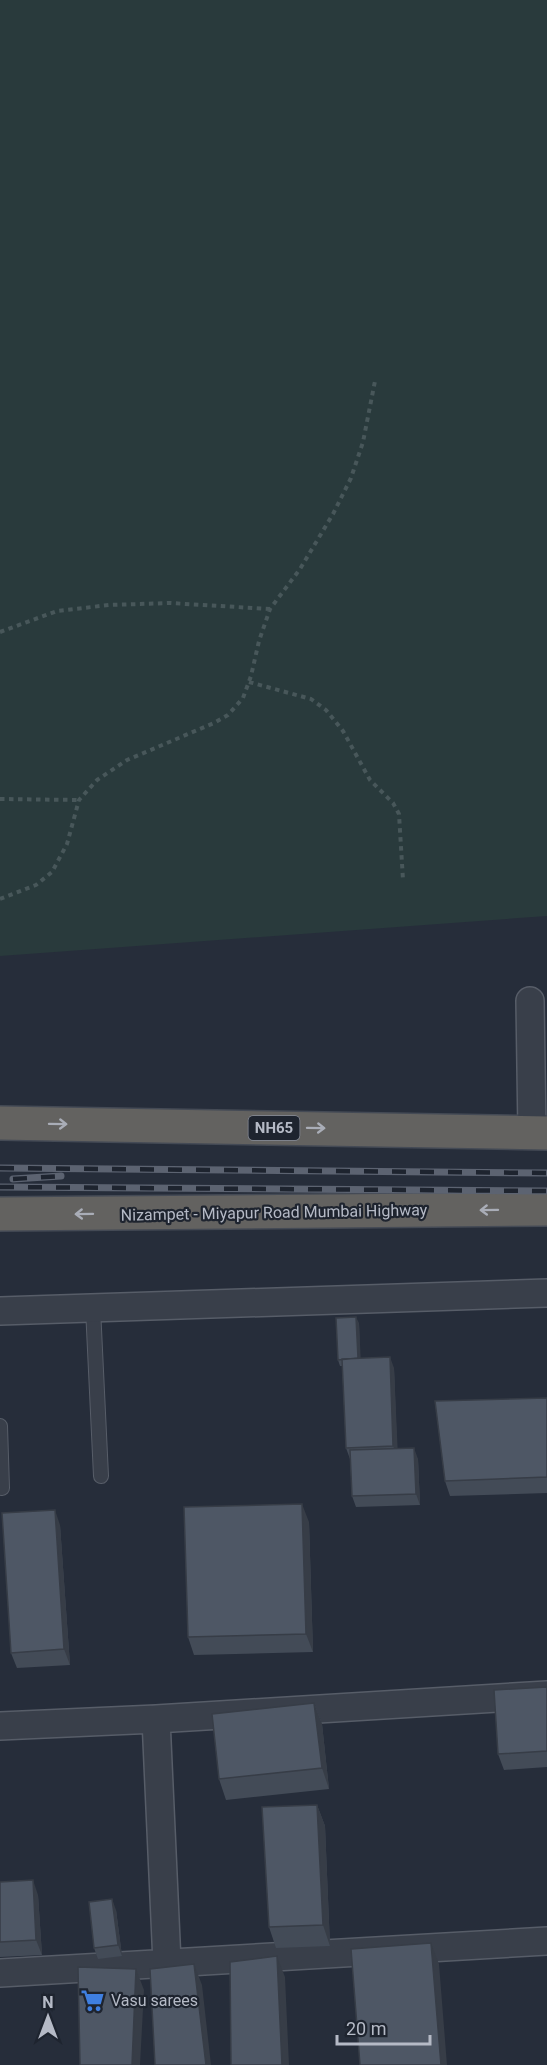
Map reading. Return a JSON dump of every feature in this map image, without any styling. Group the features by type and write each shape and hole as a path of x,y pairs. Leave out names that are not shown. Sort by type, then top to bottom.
{"highway":[{"name":"NH65","path":"0,1123 540,1133"},
{"name":"Nizampet - Miyapur Road Mumbai Highway","path":"0,1215 547,1209"}],"street":[{"path":"530,1001 540,1133"},
{"path":"0,1311 547,1293"},
{"path":"0,1726 156,1719 547,1695"},
{"path":"156,1719 167,1963"},
{"path":"0,1973 547,1941"}],"lane":[{"path":"93,1308 101,1476"},
{"path":"0,1426 2,1488"}],"path":[{"path":"0,899 36,885 52,872 67,844 79,800 96,780 127,760 214,723 228,715 243,698 270,609 300,569 333,514 351,478 363,442 375,381"},
{"path":"0,632 57,611 109,605 170,603 270,609"},
{"path":"249,682 311,699 326,710 343,731 370,780 393,803 399,814 403,880"},
{"path":"0,799 79,800"}],"shaded area":[{"path":"0,0 547,0 547,916 0,956"}],"building":[{"path":"356,1317 358,1358 338,1360 336,1318"},
{"path":"390,1357 393,1446 346,1448 342,1359"},
{"path":"547,1398 547,1477 445,1481 435,1401"},
{"path":"414,1448 416,1494 352,1496 350,1450"},
{"path":"302,1504 306,1634 188,1637 184,1507"},
{"path":"55,1510 64,1649 11,1653 2,1513"},
{"path":"547,1687 547,1751 498,1754 494,1690"},
{"path":"314,1703 322,1768 219,1779 212,1714"},
{"path":"317,1805 323,1925 269,1927 262,1807"},
{"path":"33,1880 36,1940 0,1942 0,1882"},
{"path":"112,1899 118,1945 94,1948 89,1902"},
{"path":"431,1943 441,2065 360,2065 351,1949"},
{"path":"277,1956 282,2065 231,2065 230,1962"},
{"path":"194,1964 206,2065 155,2065 150,1969"},
{"path":"78,1967 136,1969 132,2065 80,2065"}],"railway":[{"path":"0,1168 547,1173"},
{"path":"13,1179 61,1176"},
{"path":"0,1187 547,1191"}],"place":[{"name":"Vasu sarees","path":"93,2000"}]}
